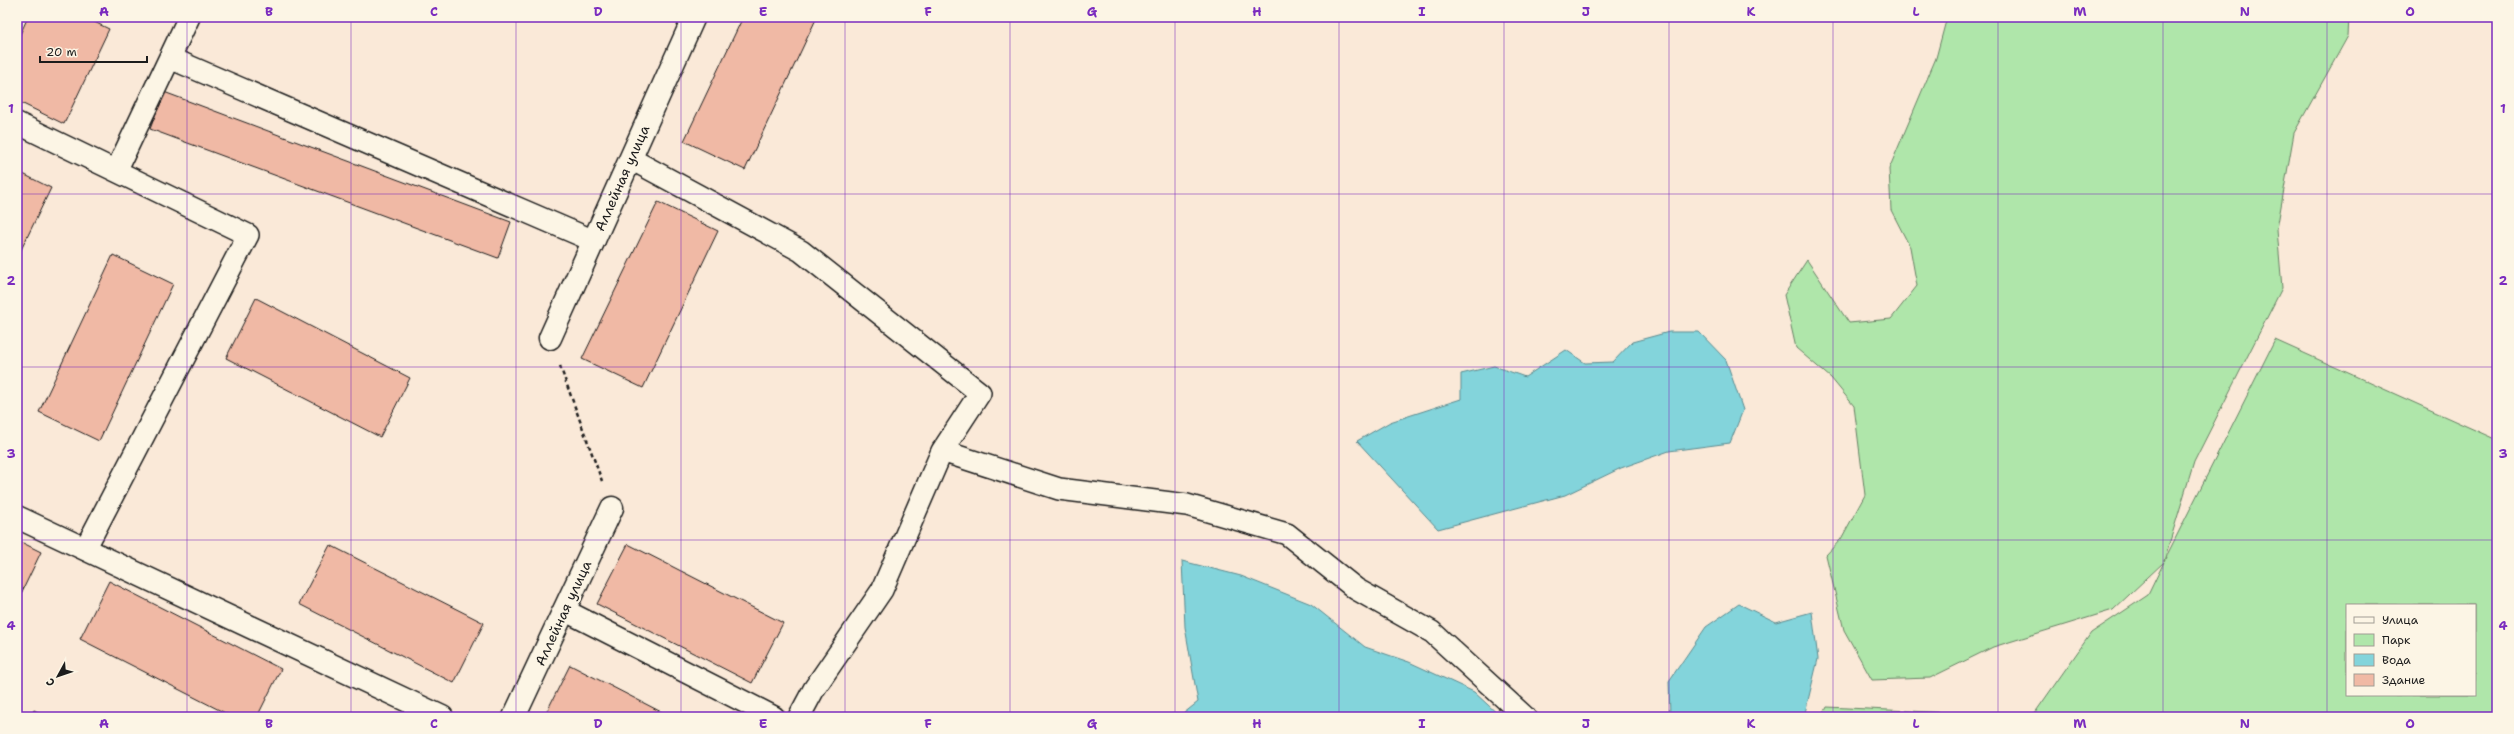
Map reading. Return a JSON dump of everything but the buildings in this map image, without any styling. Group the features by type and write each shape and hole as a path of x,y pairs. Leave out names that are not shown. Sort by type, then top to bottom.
{"street":[{"name":"Аллейная улица","path":"550,338 694,17"},
{"name":"Аллейная улица","path":"514,717 612,508"},
{"path":"17,517 442,717"}],"lane":[{"path":"116,171 189,17"},
{"path":"170,58 594,241"},
{"path":"17,123 248,235 85,549"},
{"path":"631,159 801,251 980,393 942,451 882,590 814,689 800,717"},
{"path":"942,451 1059,489 1187,504 1287,534 1356,589 1432,632 1525,717"},
{"path":"564,610 774,717"}],"path":[{"path":"550,338 612,508"}],"green space":[{"path":"1947,17 2349,17 2348,36 2294,133 2277,229 2282,288 2194,462 2164,561 2275,340 2497,440 2497,717 2032,717 2091,633 2148,595 2164,562 2113,610 1993,647 1930,678 1872,680 1844,630 1826,555 1841,539 1865,495 1854,406 1831,378 1796,348 1784,295 1807,260 1849,323 1891,319 1917,286 1910,247 1891,210 1889,169 1936,58"},
{"path":"1827,707 2032,717 1822,717"}],"water":[{"path":"1669,332 1699,332 1726,360 1743,410 1730,443 1669,451 1621,468 1565,495 1438,529 1357,441 1390,422 1461,399 1461,374 1494,366 1525,377 1566,350 1585,363 1613,362 1632,342"},
{"path":"1182,561 1241,576 1311,604 1365,647 1409,662 1474,692 1501,717 1179,717 1198,702 1185,627"},
{"path":"1739,604 1776,622 1812,612 1818,659 1804,717 1670,717 1669,681 1706,627"}]}
